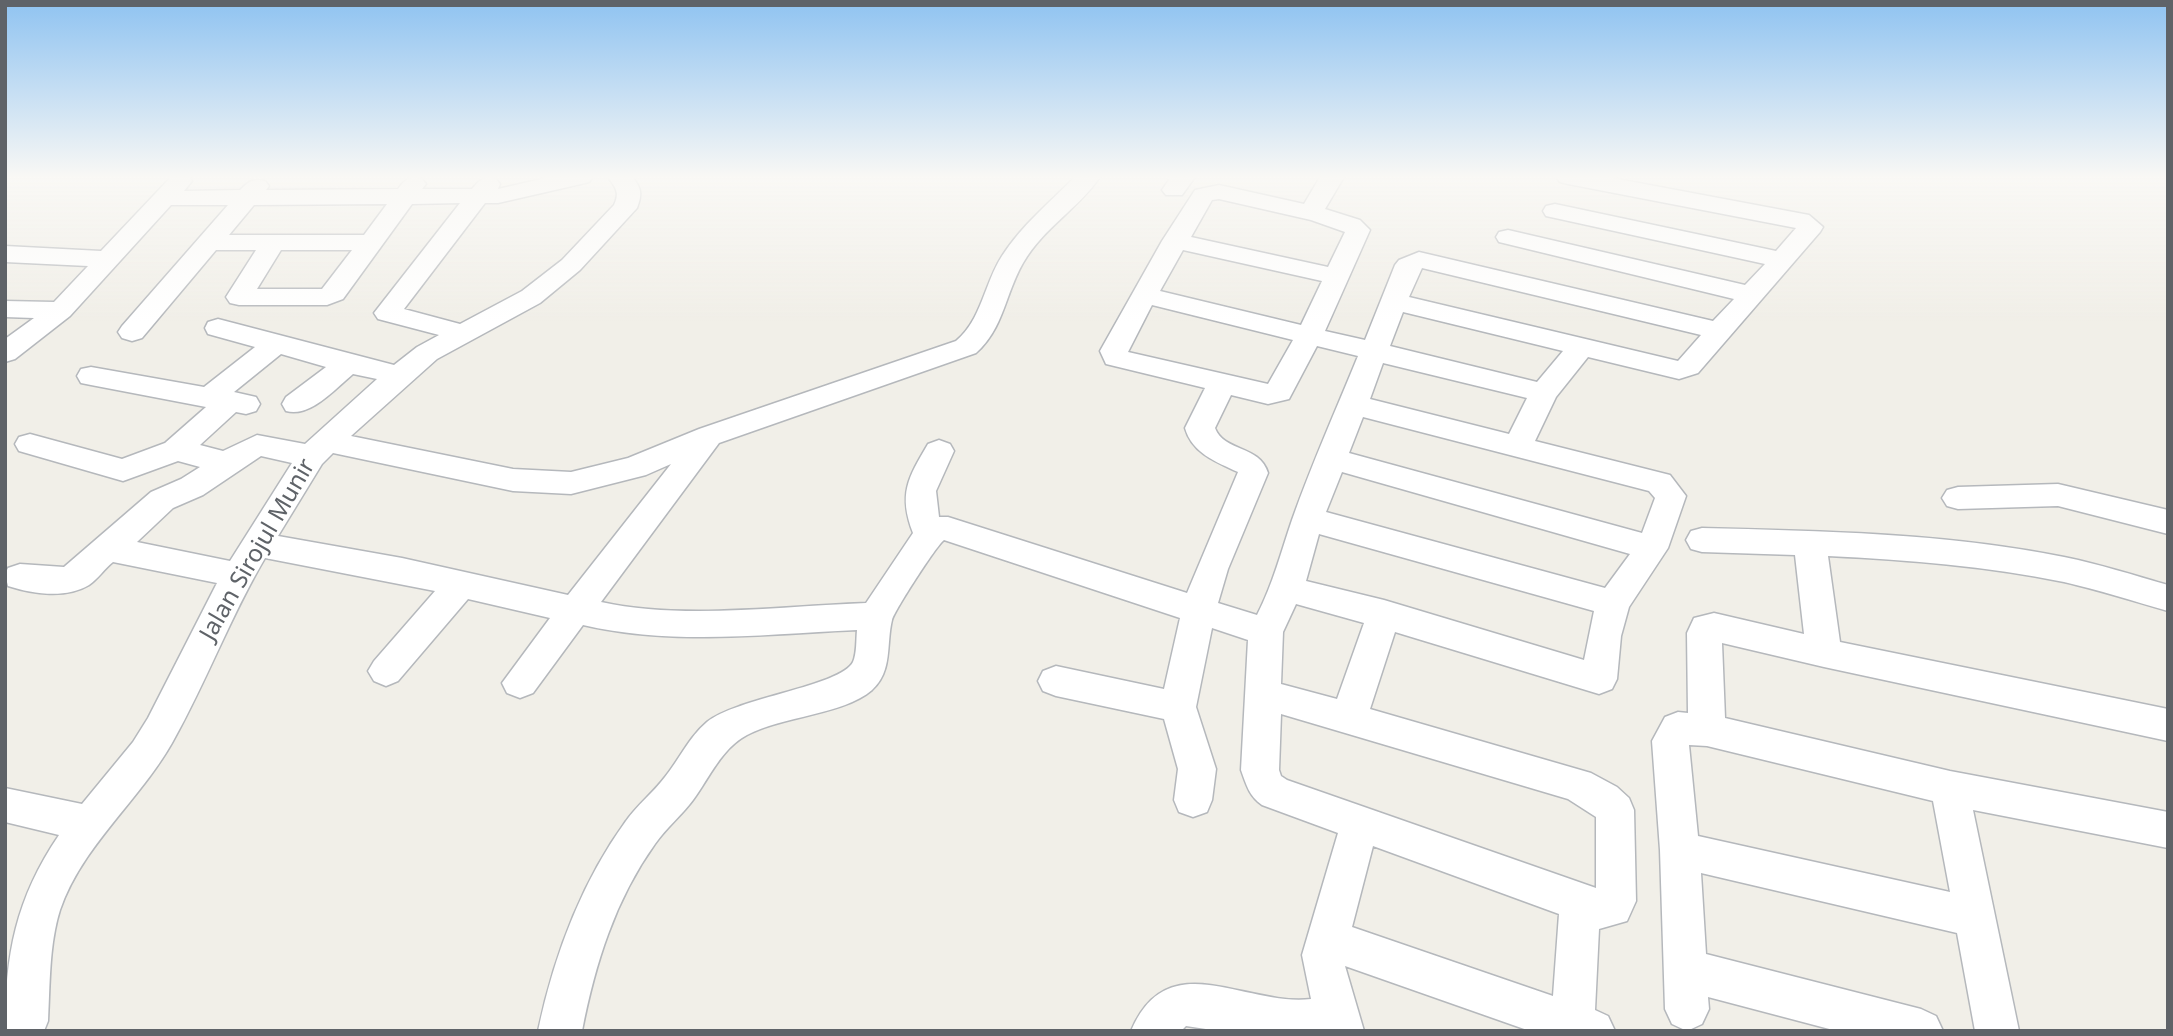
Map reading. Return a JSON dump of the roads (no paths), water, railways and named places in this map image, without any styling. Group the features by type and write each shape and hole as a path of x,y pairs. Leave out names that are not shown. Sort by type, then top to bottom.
{"street":[{"path":"5,353 61,310 141,225"},
{"path":"132,332 222,225"},
{"path":"273,243 238,294 241,298 327,297 334,293 385,225"},
{"path":"456,225 387,313 462,333"},
{"name":"Jalan Sirojul Munir","path":"21,1031 26,1021 33,935 41,907 59,869 90,823 146,754 238,575 318,449 399,374 427,353 531,297 571,265 609,225"},
{"path":"20,577 62,580 75,578 162,500 192,487 257,445 318,449 551,484 571,483 635,467 709,436 965,347 980,336 989,323 992,305 1004,274 1027,237 1039,225"},
{"path":"1184,225 1114,351 1116,358 1268,394 1279,392 1393,302 1408,265 1413,261 1488,274 1717,331"},
{"path":"1287,589 1308,519 1333,459 1351,404 1336,276 1357,227 1355,225"},
{"path":"1488,274 1497,251 1508,237 1529,225"},
{"path":"1621,225 1782,260"},
{"path":"1393,302 1679,370 1688,367 1810,225"},
{"path":"1508,237 1752,295"},
{"path":"1174,241 1336,276"},
{"path":"208,242 372,243"},
{"path":"5,254 109,259"},
{"path":"1144,295 1544,393"},
{"path":"5,309 61,310"},
{"path":"218,328 348,364 399,374"},
{"path":"30,444 123,470 176,450 227,401 278,343"},
{"path":"1518,445 1544,393 1580,348"},
{"path":"296,404 348,364"},
{"path":"91,376 227,401"},
{"path":"1222,383 1200,428 1200,434 1206,441 1251,466 1253,473 1212,569 1262,693 1260,770 1266,787 1275,793 1580,903 1602,910 1613,906 1616,901 1615,810 1603,799 1578,785 1262,693"},
{"path":"1194,800 1197,769 1178,707 1230,619 1287,589 1384,613 1477,644 1599,679 1604,636 1613,604 1652,548 1671,496 1664,486 1518,445 1351,404"},
{"path":"520,683 709,436"},
{"path":"176,450 227,463"},
{"path":"929,534 918,507 919,497 939,451"},
{"path":"1333,459 1652,548"},
{"path":"1958,498 2058,495 2168,522"},
{"path":"1308,519 1613,604"},
{"path":"561,1031 568,989 593,913 617,867 641,831 678,790 720,734 735,722 841,690 862,678 868,668 876,616 929,534 940,528 948,529 1230,619"},
{"path":"1702,540 1870,544 2050,567 2168,598"},
{"path":"256,544 402,571 574,611 656,624 876,616"},
{"path":"1810,544 1824,653"},
{"path":"109,549 238,575"},
{"path":"386,671 460,586"},
{"path":"1349,719 1384,613"},
{"path":"1707,730 1706,628 1726,629 1824,653 2168,725"},
{"path":"1056,681 1178,707"},
{"path":"1920,1031 1687,989 1680,850 1670,741 1678,728 1707,730 1950,788 2168,830"},
{"path":"1950,788 1978,918 1997,1031"},
{"path":"5,805 90,823"},
{"path":"1153,1031 1173,1007 1185,1004 1327,1023 1323,955 1360,823"},
{"path":"1680,850 1978,918"},
{"path":"1326,939 1583,1027 1580,903"}]}
